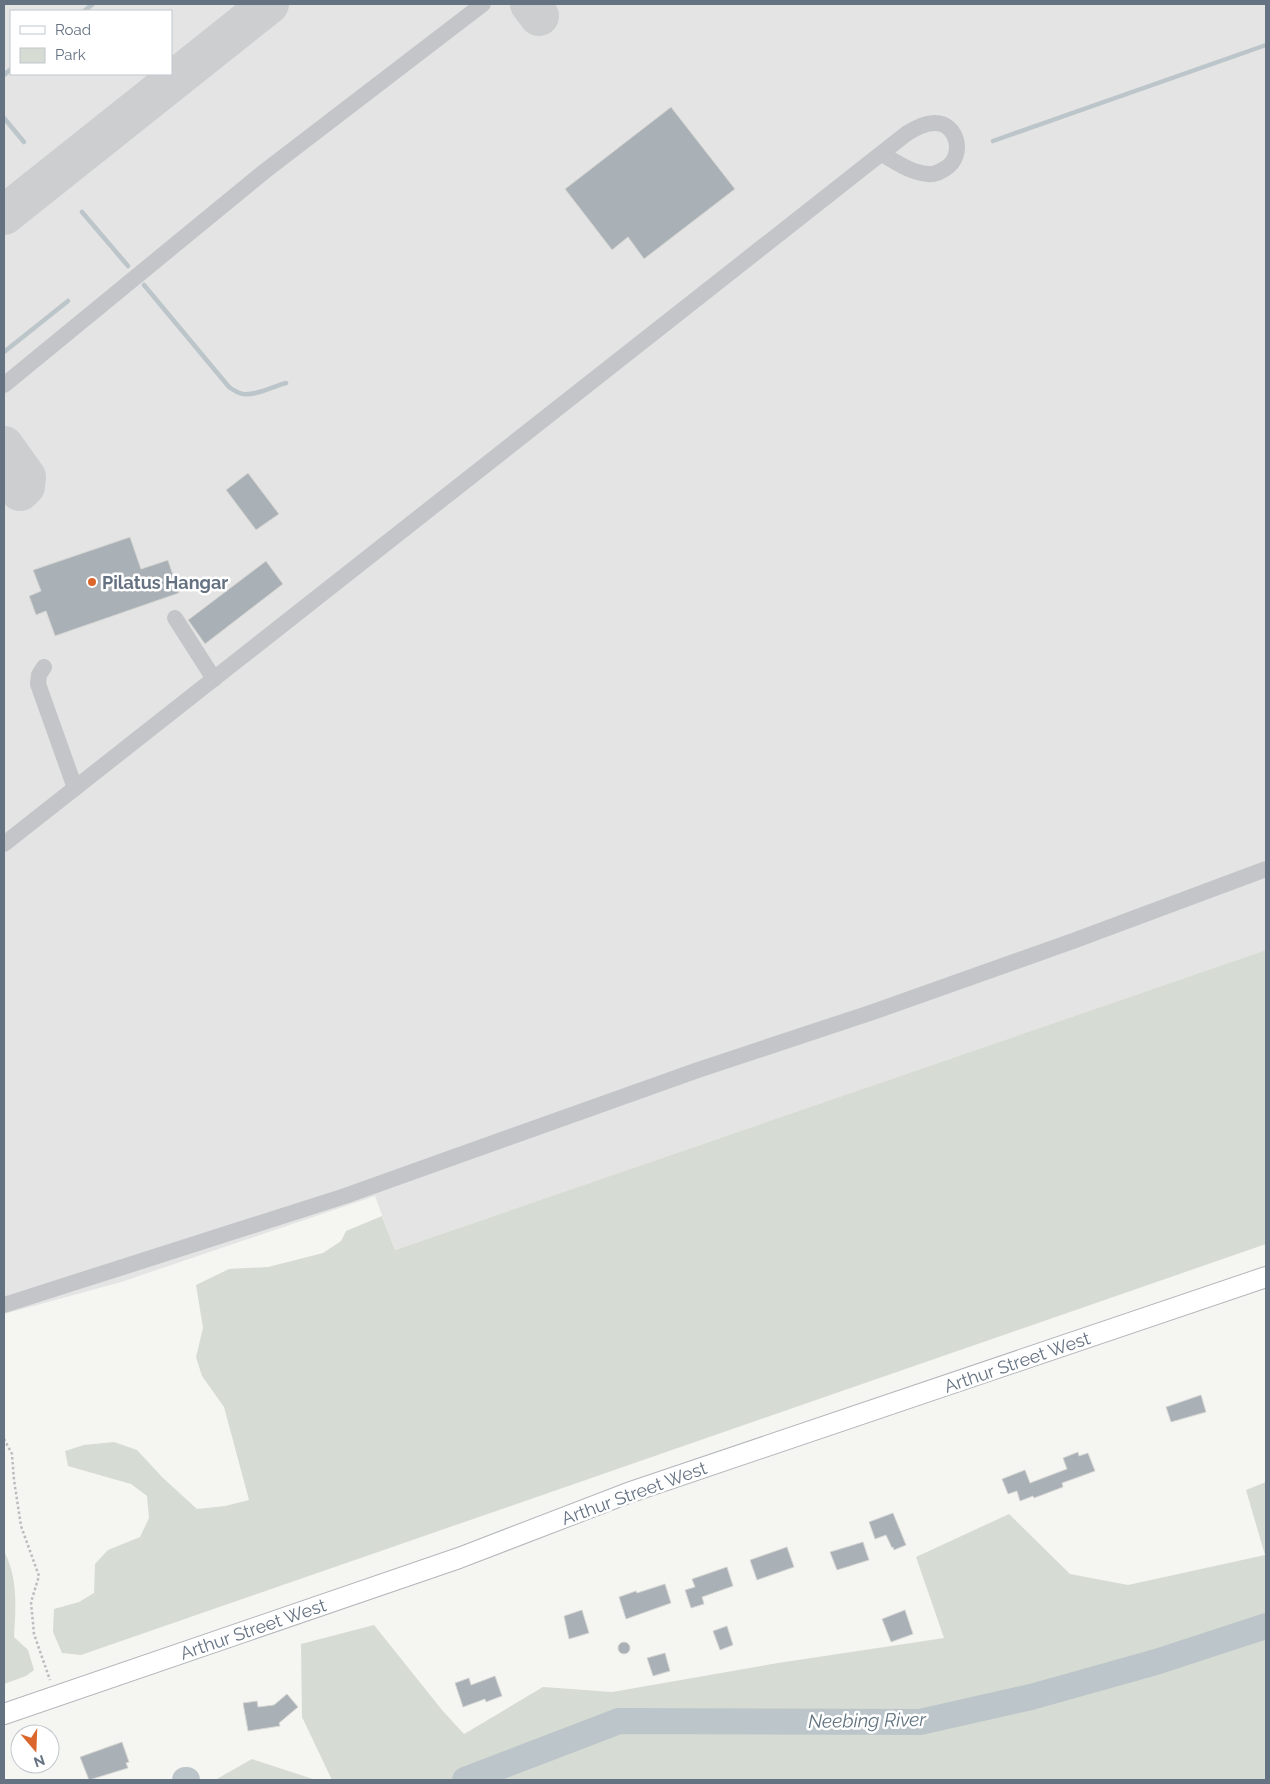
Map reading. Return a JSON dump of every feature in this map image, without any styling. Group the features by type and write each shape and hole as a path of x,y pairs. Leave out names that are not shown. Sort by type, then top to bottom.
{"main road":[{"name":"Arthur Street West","path":"4,1714 459,1558 628,1493 1266,1277"}],"lane":[{"path":"4,386 265,171 483,4"},
{"path":"4,844 882,154"},
{"path":"175,618 214,679"},
{"path":"44,667 39,675 38,684 75,788"},
{"path":"4,1305 345,1196 698,1070 870,1013 1073,941 1266,869"}],"path":[{"path":"4,1439 12,1454 21,1526 39,1576 31,1602 34,1634 56,1696"}],"shaded area":[{"path":"4,4 1266,4 1266,950 395,1250 375,1196 121,1282 4,1314"}],"green space":[{"path":"1266,950 1266,1244 81,1655 62,1653 53,1632 54,1609 79,1602 94,1593 95,1564 108,1550 140,1537 149,1518 147,1496 131,1484 68,1466 65,1451 84,1445 114,1442 137,1450 163,1478 197,1509 225,1506 249,1500 224,1407 202,1376 196,1357 203,1328 196,1285 229,1269 268,1267 323,1253 341,1241 346,1231 382,1216 395,1250"},
{"path":"1266,1482 1266,1780 332,1780 302,1717 301,1644 374,1625 442,1710 464,1734 543,1687 612,1692 778,1663 944,1638 916,1557 1009,1514 1070,1574 1128,1585 1265,1555 1246,1490"},
{"path":"4,1551 9,1561 14,1582 14,1637 28,1650 34,1670 26,1676 4,1684"},
{"path":"252,1759 316,1780 215,1780"}],"building":[{"path":"671,107 735,189 644,259 628,237 612,250 565,189"},
{"path":"248,473 279,514 256,530 226,490"},
{"name":"Pilatus Hangar","path":"130,537 141,569 168,560 179,593 55,636 46,611 36,615 29,596 41,591 33,570"},
{"path":"266,561 283,584 205,644 188,620"},
{"path":"1201,1395 1206,1412 1171,1422 1166,1407"},
{"path":"1078,1452 1079,1456 1088,1453 1095,1471 1062,1483 1063,1487 1034,1498 1033,1496 1020,1501 1017,1491 1008,1494 1002,1479 1025,1470 1030,1483 1067,1469 1063,1458"},
{"path":"893,1513 906,1545 894,1550 886,1535 875,1539 869,1522"},
{"path":"863,1542 869,1560 837,1570 830,1552"},
{"path":"787,1547 794,1567 757,1580 750,1560"},
{"path":"727,1567 733,1586 702,1597 704,1604 691,1608 685,1590 695,1587 692,1579"},
{"path":"665,1584 671,1603 626,1619 619,1597"},
{"path":"582,1610 589,1633 569,1639 564,1616"},
{"path":"905,1610 913,1634 891,1642 882,1619"},
{"path":"727,1626 733,1645 720,1650 713,1631"},
{"path":"626,1642 629,1643 629,1653 622,1654 619,1653 618,1646 619,1643"},
{"path":"665,1653 670,1671 653,1676 647,1658"},
{"path":"495,1676 502,1696 486,1702 485,1699 463,1707 455,1683 469,1678 471,1685"},
{"path":"287,1694 298,1707 279,1723 280,1726 248,1731 243,1703 257,1701 258,1707 274,1705"},
{"path":"122,1742 129,1762 126,1763 128,1768 89,1780 80,1757"}],"waterway":[{"path":"85,10 93,4"},
{"path":"993,141 1266,45"},
{"path":"4,75 10,70"},
{"path":"4,118 24,142"},
{"path":"82,212 128,266"},
{"path":"144,285 229,387 239,393 248,394 286,383"},
{"path":"4,352 68,301"},
{"name":"Neebing River","path":"465,1780 619,1721 920,1722 1031,1697 1156,1662 1266,1626"}],"taxiway":[{"path":"4,215 269,4"},
{"path":"530,4 539,16"},
{"path":"4,446 26,477 25,486 20,491"}],"place":[{"name":"Pilatus Hangar","path":"92,582"}]}
